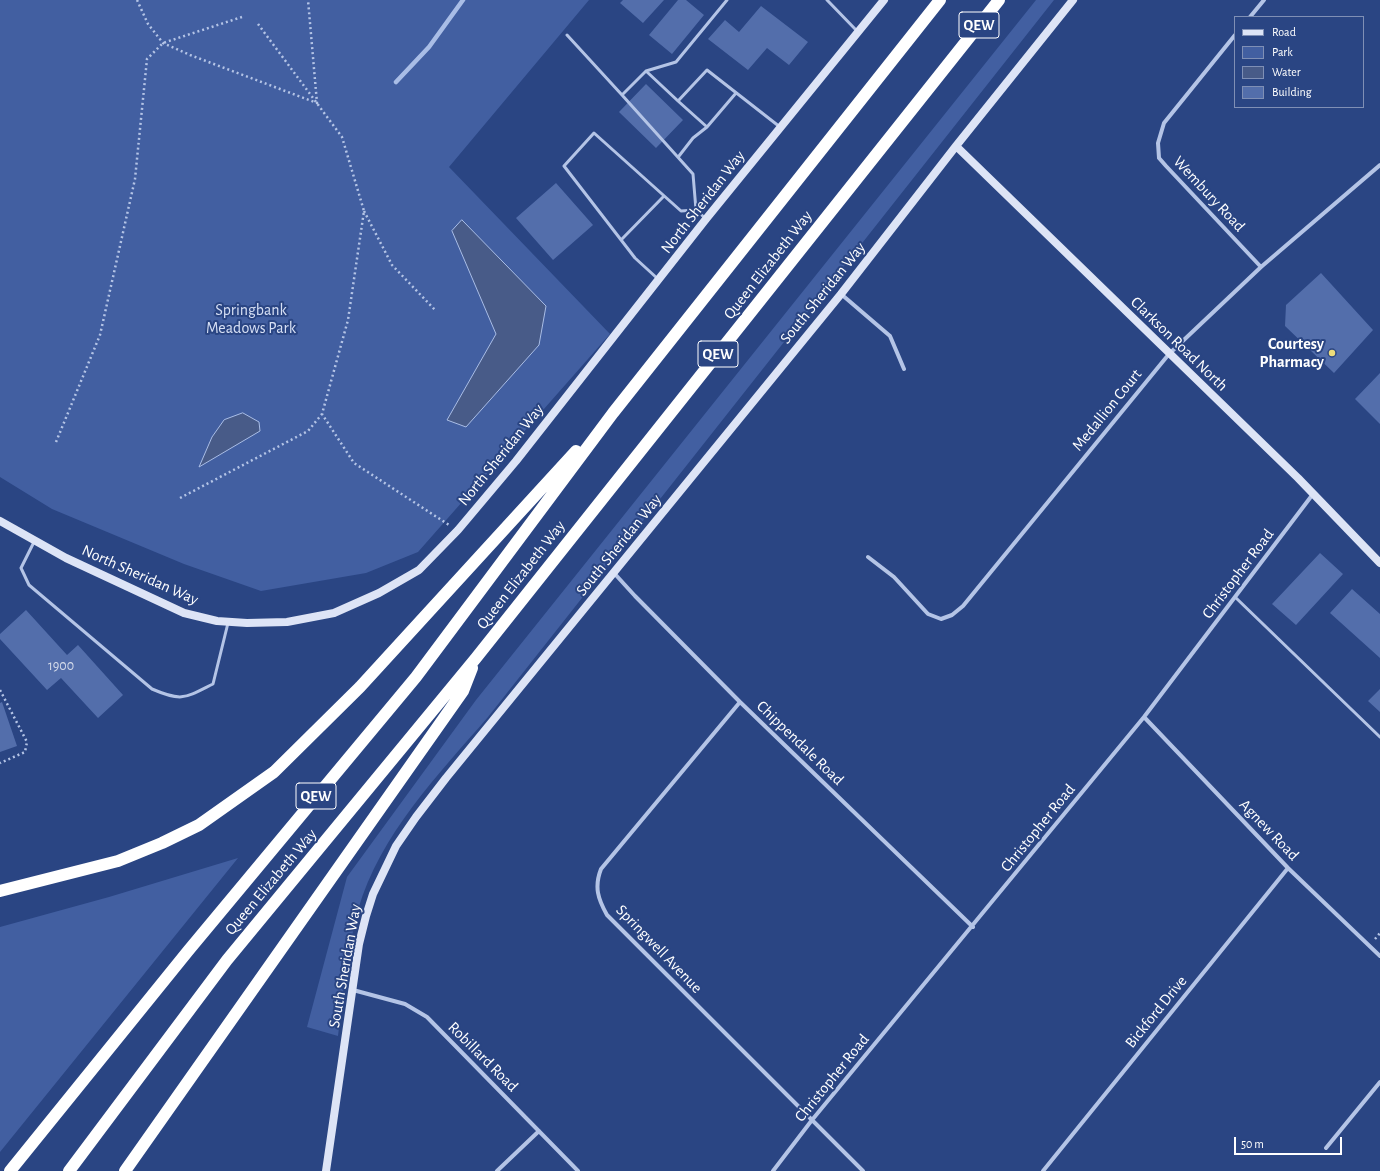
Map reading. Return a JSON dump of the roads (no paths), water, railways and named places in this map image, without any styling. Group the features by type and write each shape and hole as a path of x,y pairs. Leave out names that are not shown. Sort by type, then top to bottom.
{"highway":[{"name":"Queen Elizabeth Way","path":"10,1171 193,945 416,677 613,413 940,0"},
{"name":"Queen Elizabeth Way","path":"69,1171 227,960 476,658 999,0"},
{"path":"0,891 118,861 162,843 199,824 274,772 360,687 542,487 613,413"},
{"path":"125,1171 463,691 476,658"}],"street":[{"name":"North Sheridan Way","path":"0,521 66,558 184,612 217,621 287,622 334,612 379,593 419,570 458,530 530,443 706,219 857,31 884,0"},
{"name":"South Sheridan Way","path":"326,1171 353,990 366,916 379,880 396,846 446,778 841,294 956,146 1073,0"},
{"path":"1251,16 1264,0"},
{"name":"Wembury Road","path":"1234,36 1164,123 1158,143 1159,158 1261,267"},
{"name":"Clarkson Road North","path":"956,146 1313,494 1380,563"},
{"name":"Medallion Court","path":"868,557 894,577 928,614 941,619 952,615 963,606 1169,354 1261,267 1380,165"},
{"path":"841,294 890,336 904,369"},
{"name":"Christopher Road","path":"773,1171 812,1120 1144,717 1313,494"},
{"name":"Chippendale Road","path":"614,573 740,702 972,927"},
{"name":"Springwell Avenue","path":"740,702 601,869 597,880 598,900 607,915 863,1171"},
{"name":"Agnew Road","path":"1144,717 1288,868 1380,956"},
{"name":"Bickford Drive","path":"1043,1171 1288,868"},
{"name":"Robillard Road","path":"353,990 405,1004 427,1017 578,1171"},
{"path":"1326,1148 1380,1082"},
{"path":"497,1171 539,1131"}],"lane":[{"path":"622,95 646,71 676,62 727,0"},
{"path":"827,0 857,31"},
{"path":"567,35 679,156 693,174 696,210 706,219"},
{"path":"678,101 707,70 780,127"},
{"path":"646,71 707,127"},
{"path":"679,156 693,138 707,127 736,93"},
{"path":"659,280 635,258 564,166 594,133 681,211 696,210"},
{"path":"621,240 664,196"},
{"path":"35,540 21,568 29,585 152,690 172,698 190,696 213,684 229,622"},
{"path":"1235,596 1380,737"}],"water":[{"path":"462,220 546,306 539,345 466,427 447,420 496,334 452,231"},
{"path":"243,413 259,422 260,431 199,467 212,437 224,420"}],"waterway":[{"path":"396,82 429,47 463,0"}],"place":[{"name":"Courtesy Pharmacy","path":"1332,353"}],"park label":[{"name":"Springbank Meadows Park","path":"251,319"}]}
